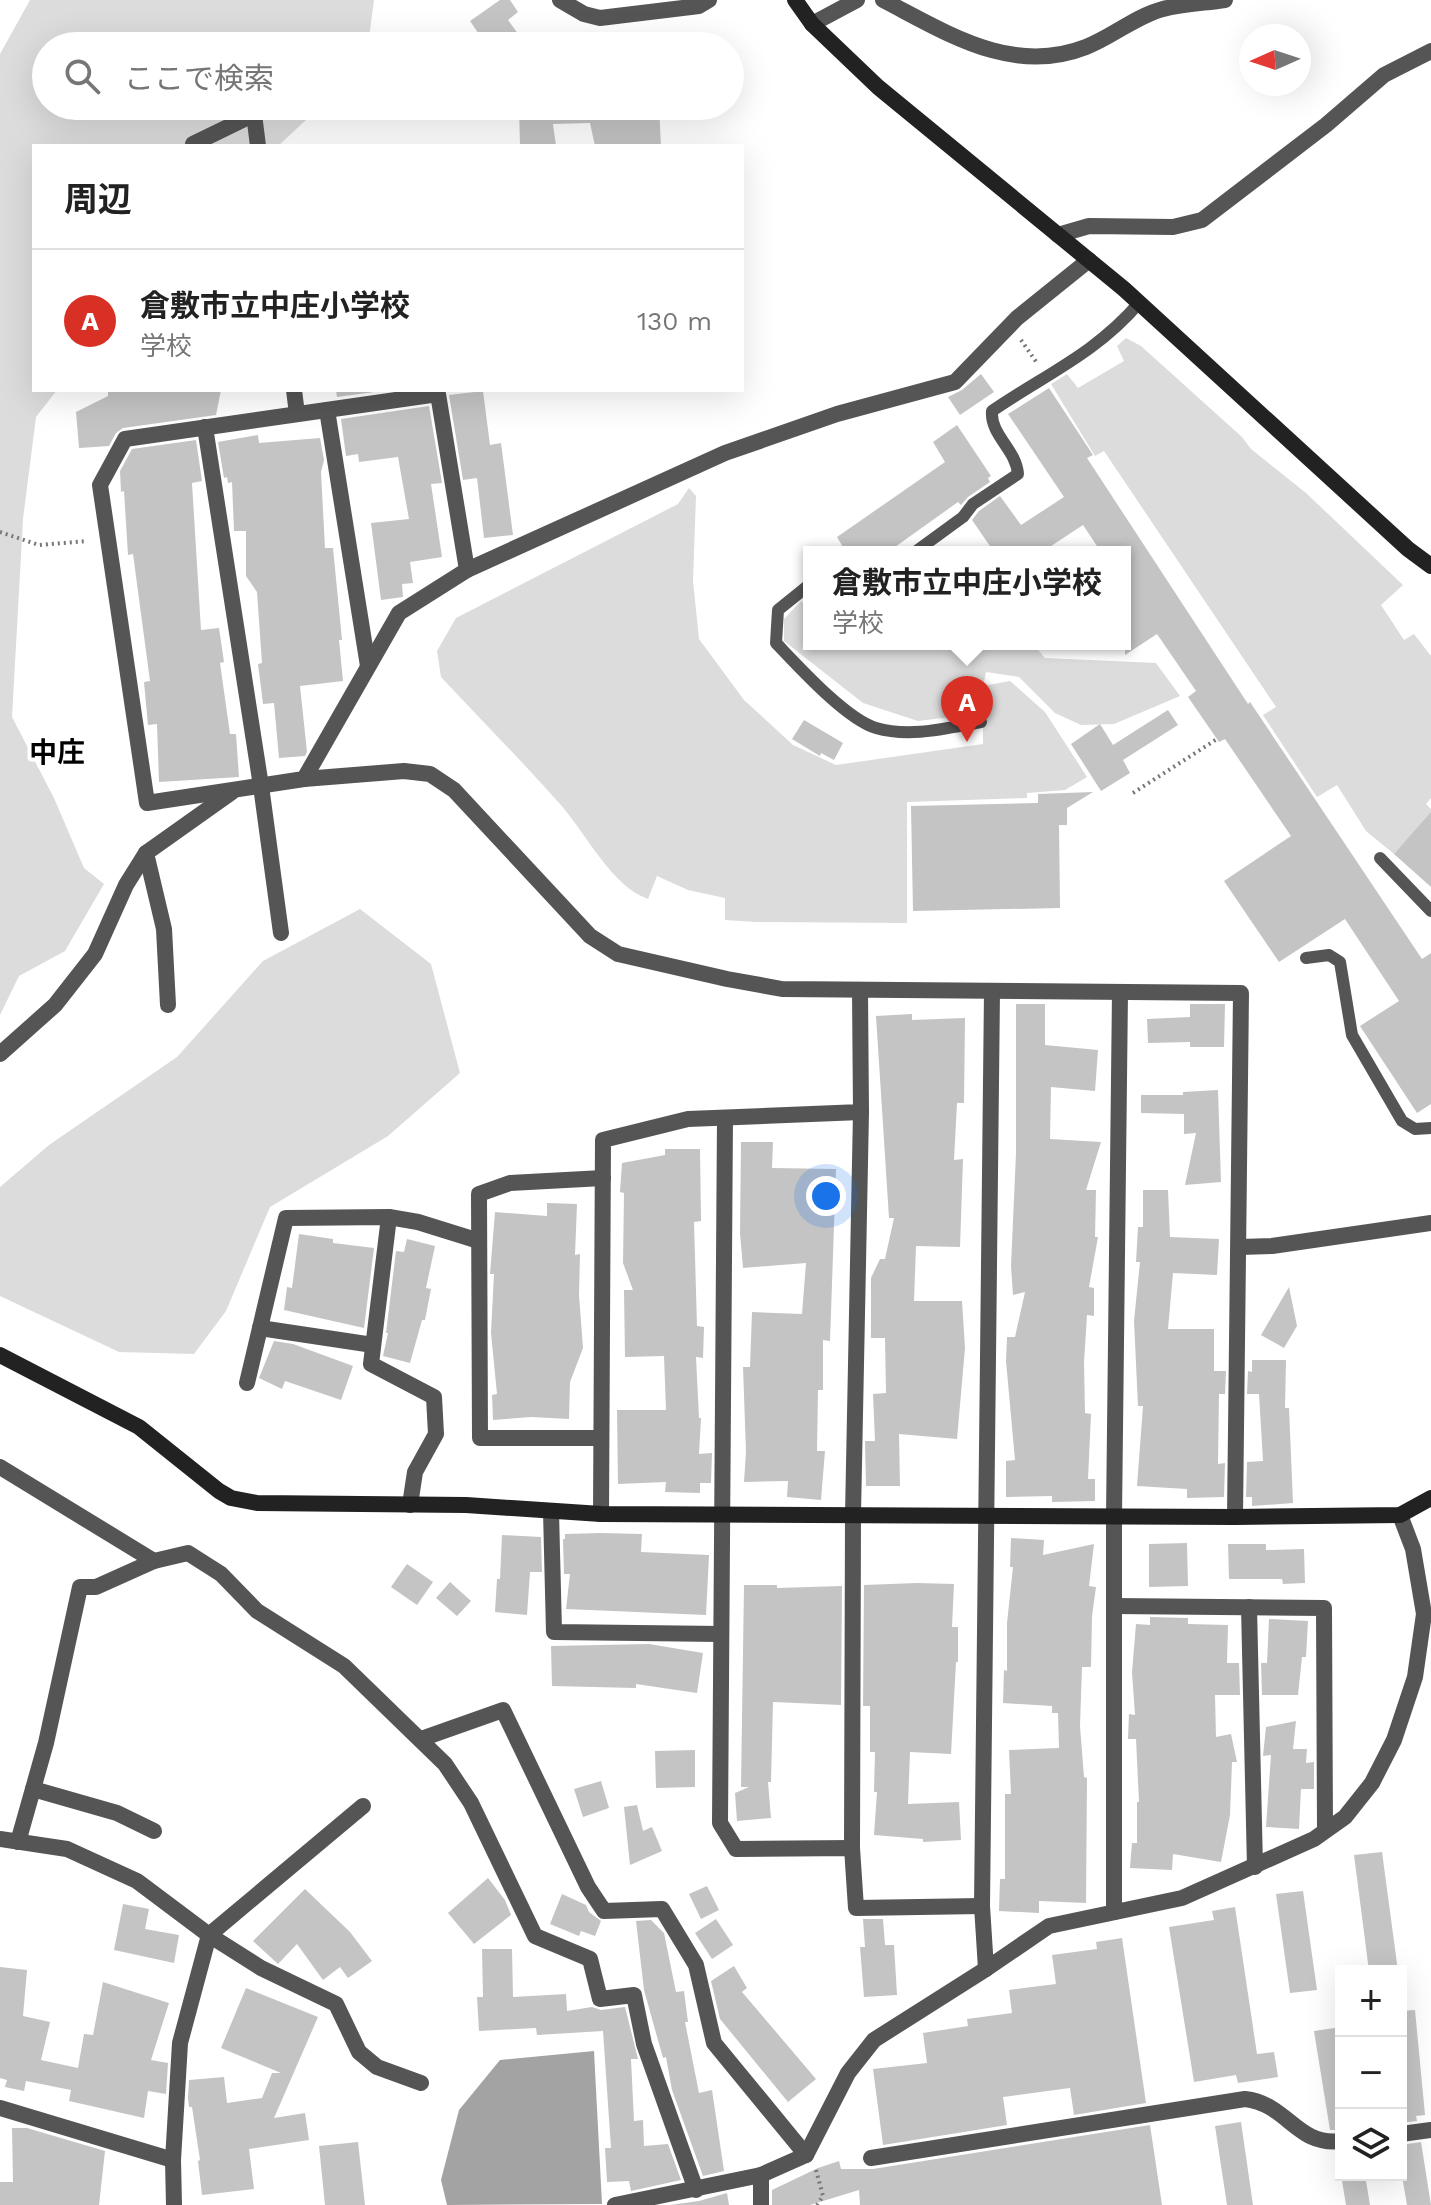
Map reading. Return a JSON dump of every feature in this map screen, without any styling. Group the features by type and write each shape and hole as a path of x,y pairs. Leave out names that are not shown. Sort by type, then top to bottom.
{"street":[{"path":"560,0 584,14 600,18 699,6 709,0"},
{"path":"795,0 812,24 878,87 1139,303 1408,549 1431,566"},
{"path":"812,24 857,0"},
{"path":"883,0 968,44 1005,55 1038,58 1063,55 1088,47 1162,9 1225,0"},
{"path":"1058,235 1089,226 1173,227 1202,220 1326,125 1384,75 1431,51"},
{"path":"193,144 242,120"},
{"path":"255,120 258,144"},
{"path":"304,779 399,613 467,570 725,453 837,414 955,382 1011,324 1089,260"},
{"path":"294,392 297,414"},
{"path":"467,570 438,394 125,439 100,485 147,803 304,779 404,771 430,774 454,790 590,936 618,954 782,989 1241,993 1235,1517"},
{"path":"327,410 368,666"},
{"path":"205,427 281,933"},
{"path":"0,1054 55,1005 95,954 126,885 146,853 236,789"},
{"path":"146,853 164,929 168,1005"},
{"path":"860,990 861,1112 853,1515 852,1848 856,1908 982,1906"},
{"path":"986,1969 982,1906 992,991"},
{"path":"1114,1912 1114,1517 1120,992"},
{"path":"601,1514 603,1140 688,1119 861,1112"},
{"path":"725,1118 720,1823 736,1849 852,1848"},
{"path":"601,1438 480,1438 479,1194 510,1183 603,1178"},
{"path":"247,1383 286,1218 389,1217 418,1222 479,1241"},
{"path":"389,1217 371,1364 434,1397 436,1434 415,1472 410,1505"},
{"path":"1240,1247 1272,1246 1431,1223"},
{"path":"260,1328 373,1345"},
{"path":"0,1355 139,1427 231,1498 257,1503 410,1505 601,1514 1235,1517 1400,1515 1431,1498"},
{"path":"0,1467 154,1561"},
{"path":"551,1511 554,1632 721,1634"},
{"path":"621,2204 761,2175 806,2155 848,2073 874,2040 1049,1926 1182,1898 1314,1839 1345,1817 1372,1783 1394,1740 1415,1677 1424,1614 1413,1549 1400,1515"},
{"path":"18,1842 60,1683 80,1587 96,1587 154,1561 188,1553 221,1574 257,1611 344,1666 421,1739 445,1764 471,1803 535,1936 590,1959 600,1999 634,1995 644,2044 696,2190"},
{"path":"1114,1606 1324,1608 1325,1830"},
{"path":"1249,1607 1255,1867"},
{"path":"421,1739 503,1710 588,1887 604,1911 662,1909 696,1965 714,2043 806,2155"},
{"path":"33,1789 117,1813 154,1831"},
{"path":"174,2205 173,2160 180,2043 209,1935 363,1806"},
{"path":"0,1839 67,1849 137,1881 209,1935 261,1968 336,2004 359,2052 377,2067 421,2083"},
{"path":"871,2158 1245,2099 1258,2100 1276,2110 1312,2139 1325,2143 1335,2142"},
{"path":"0,2108 173,2160"},
{"path":"1407,2133 1431,2130"},
{"path":"761,2175 761,2205"}],"lane":[{"path":"923,546 963,517 973,504 1018,474 1017,461 991,422 992,411 1022,390 1047,378 1113,332 1139,303"},
{"path":"803,590 778,610 776,643 853,716 874,728 904,732 981,722"},
{"path":"1380,858 1431,911"},
{"path":"1306,958 1329,955 1340,962 1352,1035 1402,1121 1415,1129 1431,1128"}],"path":[{"path":"1011,324 1047,378"},
{"path":"0,532 39,545 108,539"},
{"path":"1133,793 1217,739"},
{"path":"806,2155 814,2162 823,2196 817,2205"}],"shaded area":[{"path":"30,0 374,0 370,32 32,32 32,120 306,120 280,144 32,144 32,392 55,392 36,417 23,519 12,717 54,798 84,868 104,884 65,951 19,976 0,1015 0,54"},
{"path":"1126,338 1141,346 1242,437 1251,449 1306,493 1403,585 1381,605 1404,640 1414,634 1431,656 1431,798 1426,804 1431,809 1431,815 1394,854 1366,831 1337,785 1317,797 1263,715 1276,707 1104,451 1095,456 1051,384 1067,374 1078,388 1124,361 1117,346"},
{"path":"689,488 696,496 693,581 699,639 744,700 793,745 836,765 983,744 983,690 976,714 918,721 863,703 784,641 784,619 801,601 803,650 1038,650 1045,658 1156,663 1180,696 1114,724 1081,725 1055,713 1019,677 986,672 983,686 1010,681 1045,712 1087,777 1065,790 1027,793 1027,798 907,802 907,923 725,920 725,898 688,890 657,876 648,899 622,883 560,804 441,677 437,651 456,618 678,504"},
{"path":"360,909 431,964 460,1073 388,1136 270,1207 226,1311 194,1354 119,1352 0,1296 0,1187 49,1145 177,1057 263,961"},
{"path":"594,2051 602,2204 447,2205 441,2180 459,2110 500,2060"}],"building":[{"path":"500,0 510,0 518,12 508,20 517,32 477,32 470,21"},
{"path":"519,120 660,120 661,144 595,144 590,123 553,124 556,144 520,144"},
{"path":"981,374 994,392 960,415 948,397"},
{"path":"1049,388 1093,455 1087,458 1248,704 1250,702 1422,959 1431,953 1431,1104 1417,1113 1360,1026 1399,1001 1345,919 1279,962 1224,881 1291,836 1225,739 1219,742 1188,697 1196,691 1157,634 1125,655 1125,650 1131,650 1131,546 1097,546 1083,525 1051,546 990,546 972,520 1000,496 1021,525 1064,497 1008,414"},
{"path":"108,392 221,392 216,415 123,428 116,433 109,446 79,448 76,412 108,396"},
{"path":"336,392 374,392 337,397"},
{"path":"483,392 490,445 501,443 513,535 484,538 477,478 463,480 449,395"},
{"path":"429,406 442,483 431,484 442,557 410,562 413,583 402,584 403,597 381,600 371,523 409,519 398,457 359,462 358,454 346,456 341,419"},
{"path":"957,425 991,476 988,478 990,482 961,505 958,502 896,546 842,546 837,537 945,462 933,442"},
{"path":"258,435 259,443 320,438 324,460 321,472 325,548 333,548 343,681 300,686 305,756 279,758 274,703 263,704 258,664 262,663 257,592 246,576 246,531 234,531 232,482 228,483 227,477 224,478 218,442"},
{"path":"196,440 202,481 192,483 201,630 219,628 224,662 220,663 230,734 236,734 239,777 159,782 157,724 148,725 144,682 150,681 133,554 128,555 120,471 132,449"},
{"path":"1168,710 1178,725 1123,760 1130,773 1101,791 1071,744 1100,724 1113,745"},
{"path":"804,720 843,743 834,760 821,753 820,756 792,739"},
{"path":"1093,792 1067,808 1067,825 1059,825 1060,908 913,911 911,806 1038,803 1038,794"},
{"path":"1431,812 1431,887 1394,854"},
{"path":"1016,1004 1045,1004 1045,1045 1098,1050 1095,1091 1051,1087 1050,1139 1101,1142 1086,1190 1096,1190 1095,1237 1098,1237 1089,1287 1094,1288 1094,1316 1087,1315 1084,1362 1085,1413 1091,1414 1088,1479 1095,1479 1095,1501 1052,1502 1052,1496 1006,1497 1006,1461 1015,1460 1006,1361 1007,1337 1015,1337 1025,1292 1013,1295 1011,1266 1016,1153"},
{"path":"1190,1004 1225,1004 1224,1047 1190,1047 1190,1042 1148,1043 1147,1019 1190,1017"},
{"path":"912,1014 912,1020 965,1018 964,1103 957,1103 954,1160 963,1159 960,1247 916,1246 914,1301 962,1301 965,1348 957,1439 899,1434 900,1486 866,1486 865,1441 875,1441 873,1394 886,1393 885,1338 871,1338 871,1278 880,1259 885,1259 894,1218 889,1218 876,1016"},
{"path":"1218,1090 1221,1182 1185,1185 1196,1133 1184,1134 1184,1114 1141,1113 1141,1095 1183,1095 1183,1092"},
{"path":"741,1142 773,1142 772,1168 836,1169 830,1341 823,1340 823,1390 818,1390 817,1451 825,1451 821,1500 787,1497 788,1481 744,1482 743,1367 750,1367 752,1312 802,1314 806,1263 743,1268 740,1233"},
{"path":"665,1149 700,1149 701,1221 694,1222 697,1326 704,1327 703,1358 696,1357 701,1418 699,1454 712,1453 711,1483 700,1483 700,1493 665,1492 666,1482 618,1484 617,1410 666,1410 664,1356 625,1357 624,1290 633,1290 623,1263 622,1163 665,1155"},
{"path":"1143,1190 1168,1190 1170,1237 1219,1239 1217,1275 1173,1273 1168,1329 1214,1329 1214,1371 1226,1371 1225,1394 1219,1394 1218,1464 1225,1463 1224,1497 1187,1498 1187,1489 1137,1486 1143,1406 1138,1406 1134,1321 1140,1262 1136,1262 1138,1227 1143,1227"},
{"path":"547,1203 577,1204 575,1255 580,1254 583,1348 570,1382 569,1419 531,1417 493,1420 492,1395 497,1394 491,1333 494,1274 490,1274 495,1212 547,1216"},
{"path":"299,1234 333,1239 333,1243 374,1248 364,1328 284,1310 287,1287 292,1288"},
{"path":"407,1239 435,1246 426,1288 431,1289 425,1320 422,1320 410,1363 383,1356 396,1251 404,1252"},
{"path":"1289,1287 1297,1326 1284,1348 1261,1335"},
{"path":"274,1341 293,1344 353,1366 341,1400 285,1381 282,1389 259,1378"},
{"path":"1252,1360 1286,1360 1285,1408 1289,1408 1293,1503 1252,1506 1252,1497 1246,1497 1247,1462 1263,1461 1259,1394 1247,1394"},
{"path":"565,1534 642,1534 641,1552 709,1555 706,1615 566,1609 570,1574 564,1574"},
{"path":"502,1535 541,1537 542,1572 530,1572 527,1615 495,1612"},
{"path":"1011,1538 1044,1540 1043,1555 1094,1544 1089,1586 1096,1587 1091,1667 1082,1667 1080,1726 1084,1777 1087,1778 1086,1903 1039,1901 1039,1913 999,1911 1000,1879 1005,1879 1005,1794 1011,1794 1009,1750 1059,1748 1058,1713 1052,1713 1052,1706 1003,1703 1013,1567 1010,1567"},
{"path":"1187,1543 1188,1586 1149,1587 1149,1544"},
{"path":"1228,1544 1266,1544 1266,1550 1304,1549 1305,1583 1283,1584 1282,1579 1229,1579"},
{"path":"407,1564 433,1582 417,1605 391,1587"},
{"path":"450,1582 471,1601 457,1616 436,1598"},
{"path":"954,1584 952,1627 958,1627 958,1662 951,1754 910,1752 908,1804 959,1802 961,1840 923,1842 923,1839 874,1835 877,1792 874,1792 875,1752 870,1752 870,1706 863,1706 864,1585"},
{"path":"744,1585 777,1585 777,1588 842,1586 841,1705 773,1702 771,1782 768,1782 771,1818 737,1821 735,1793 749,1787 741,1787"},
{"path":"1150,1617 1188,1618 1188,1624 1228,1625 1227,1663 1239,1663 1240,1695 1215,1695 1216,1737 1231,1734 1237,1762 1232,1762 1230,1815 1221,1862 1173,1854 1172,1870 1130,1868 1132,1843 1137,1843 1139,1802 1136,1739 1128,1739 1129,1714 1135,1715 1132,1672 1136,1624 1150,1625"},
{"path":"1269,1619 1308,1621 1306,1657 1302,1657 1298,1695 1262,1695 1261,1663 1267,1663"},
{"path":"649,1644 703,1653 697,1693 636,1684 636,1688 552,1686 551,1646"},
{"path":"1296,1721 1293,1749 1307,1749 1306,1763 1314,1762 1314,1789 1301,1789 1299,1829 1266,1827 1271,1755 1263,1756 1266,1727"},
{"path":"695,1750 695,1787 656,1788 655,1751"},
{"path":"601,1781 609,1808 583,1817 574,1789"},
{"path":"637,1805 643,1831 652,1827 662,1851 630,1865 624,1807"},
{"path":"1382,1852 1397,1965 1368,1965 1354,1855"},
{"path":"488,1878 505,1900 511,1915 474,1944 448,1913"},
{"path":"707,1886 719,1910 701,1919 689,1894"},
{"path":"305,1889 350,1932 372,1961 348,1978 340,1967 323,1980 297,1944 278,1964 253,1941"},
{"path":"1303,1891 1317,1990 1290,1993 1276,1894"},
{"path":"562,1894 586,1905 589,1912 601,1921 595,1936 581,1931 579,1936 550,1924"},
{"path":"123,1904 149,1909 145,1929 179,1935 174,1963 114,1950"},
{"path":"1235,1907 1257,2054 1274,2052 1278,2077 1238,2083 1236,2075 1194,2082 1169,1927 1214,1920 1212,1911"},
{"path":"716,1919 733,1945 712,1959 695,1933"},
{"path":"863,1919 883,1919 885,1945 894,1945 897,1995 864,1997 860,1947 865,1947"},
{"path":"651,1920 664,1933 676,1992 684,1991 688,2022 685,2022 699,2093 712,2090 724,2171 703,2176 672,2090 666,2057 663,2058 644,1990 636,1921"},
{"path":"1122,1938 1146,2103 1074,2115 1070,2088 1003,2097 1007,2125 883,2145 873,2069 927,2063 923,2033 968,2026 967,2019 1012,2013 1009,1990 1056,1984 1052,1955 1097,1949 1096,1942"},
{"path":"482,1949 512,1949 513,1997 566,1994 567,2011 625,2007 638,2059 631,2059 634,2121 643,2120 644,2146 668,2144 681,2180 631,2191 629,2181 607,2182 605,2148 611,2148 603,2031 537,2035 536,2028 479,2031 477,1997 483,1997"},
{"path":"734,1966 747,1988 742,1992 816,2079 788,2102 720,2019 711,1981"},
{"path":"0,1967 27,1970 23,2016 50,2022 41,2060 78,2068 84,2034 93,2035 103,1982 169,2003 151,2060 168,2063 166,2094 148,2091 144,2118 69,2101 71,2090 26,2081 24,2091 5,2087 7,2080 0,2078"},
{"path":"246,1988 318,2017 274,2118 305,2113 309,2140 249,2149 254,2189 202,2195 200,2160 192,2107 189,2107 189,2080 224,2077 227,2103 262,2098 272,2073 281,2073 221,2048"},
{"path":"1415,2010 1425,2115 1416,2116 1417,2121 1407,2122 1407,2037 1407,2011"},
{"path":"1335,2028 1335,2130 1330,2130 1314,2031"},
{"path":"1241,2122 1253,2205 1227,2205 1215,2126"},
{"path":"1150,2125 1162,2205 860,2205 859,2190 810,2205 772,2205 772,2190 839,2161 841,2169 873,2169"},
{"path":"12,2128 27,2128 105,2151 99,2205 0,2205 0,2182 13,2182"},
{"path":"358,2142 365,2205 325,2205 319,2146"},
{"path":"1421,2142 1431,2205 1407,2205 1403,2181 1407,2181 1407,2144"},
{"path":"1342,2181 1366,2181 1370,2205 1346,2205"},
{"path":"727,2193 729,2205 670,2205 699,2201"}],"place":[{"name":"倉敷市立中庄小学校","path":"967,742"}],"district":[{"name":"中庄","path":"57,752"}]}
